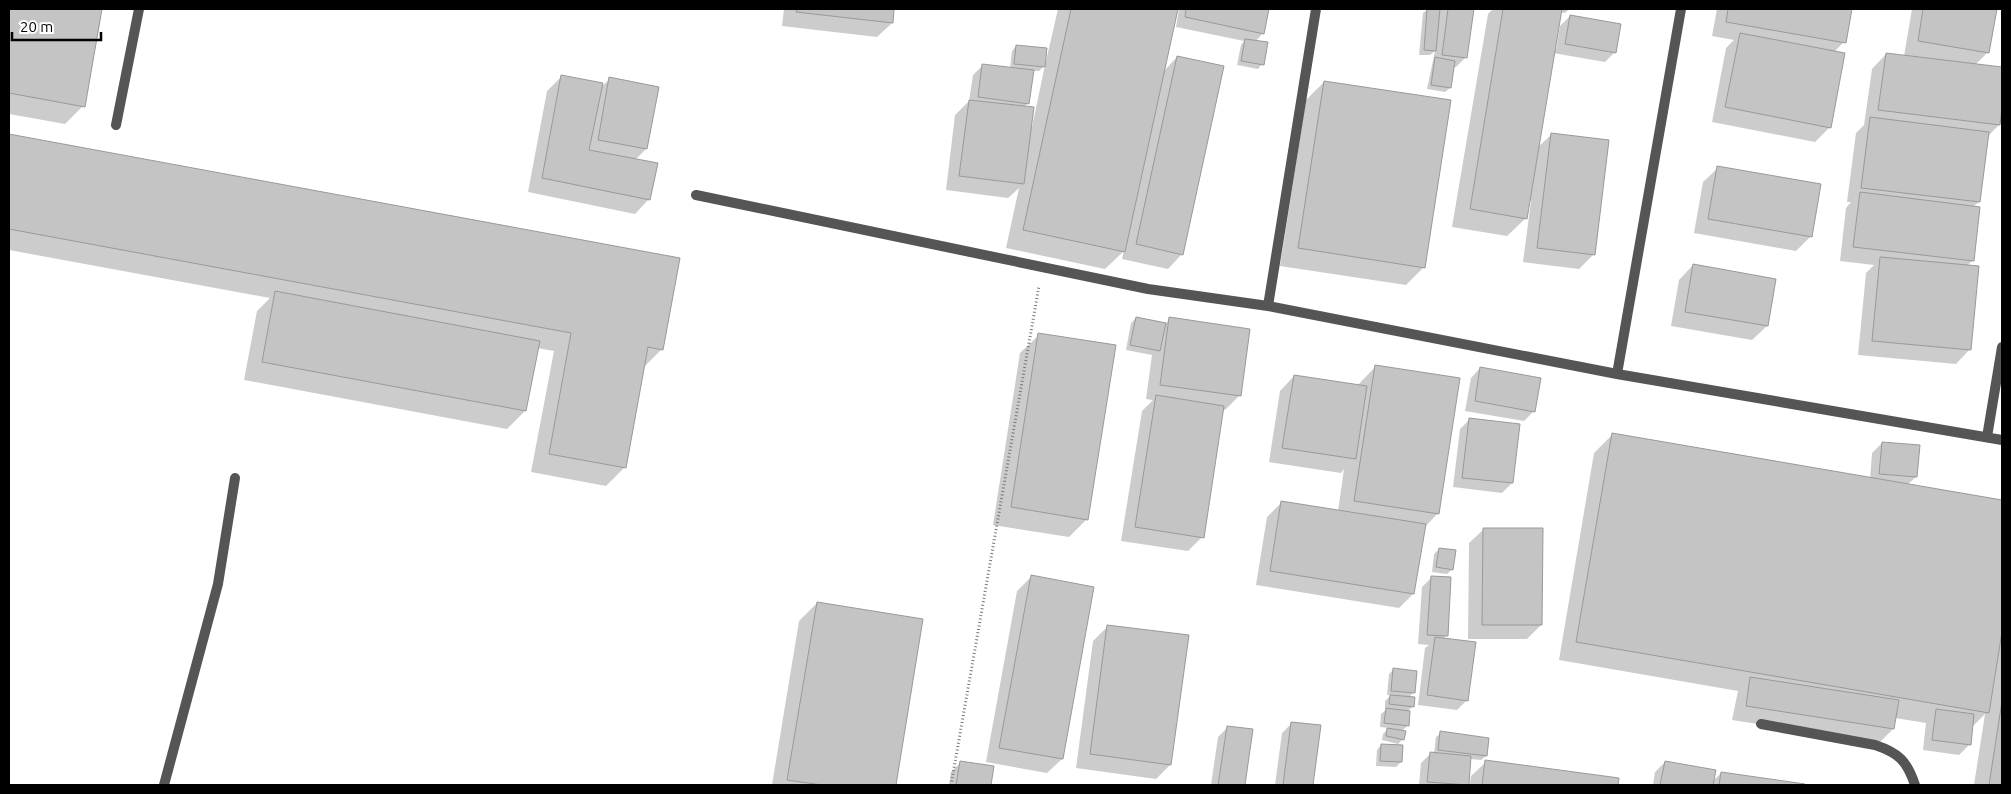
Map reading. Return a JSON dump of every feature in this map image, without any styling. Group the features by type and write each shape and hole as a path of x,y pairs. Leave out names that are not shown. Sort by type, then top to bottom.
{"street":[{"path":"116,125 139,9"},
{"path":"1268,306 1316,9"},
{"path":"1617,374 1681,9"},
{"path":"696,196 1148,289 1268,306 1617,374 2002,440"},
{"path":"1987,437 2002,347"},
{"path":"164,785 218,584 235,478"},
{"path":"1762,724 1875,745 1893,751 1911,773 1915,785"}],"path":[{"path":"951,785 1042,267"}],"building":[{"path":"9,9 102,9 85,107 9,93"},
{"path":"797,9 894,9 893,23 796,12"},
{"path":"1071,9 1178,9 1125,252 1023,230"},
{"path":"1186,9 1269,9 1264,34 1185,17"},
{"path":"1427,9 1440,9 1436,51 1424,50"},
{"path":"1448,9 1474,9 1467,58 1442,55"},
{"path":"1503,9 1562,9 1527,219 1470,209"},
{"path":"1728,9 1852,9 1846,43 1726,22"},
{"path":"1923,9 1997,9 1989,53 1918,41"},
{"path":"1570,15 1621,24 1616,53 1565,44"},
{"path":"1740,33 1845,53 1831,128 1725,107"},
{"path":"1245,39 1268,42 1264,65 1241,61"},
{"path":"1016,45 1047,48 1045,67 1014,64"},
{"path":"1886,53 2002,67 2000,125 1878,110"},
{"path":"1177,56 1224,66 1183,255 1136,244"},
{"path":"1435,57 1455,61 1451,88 1431,85"},
{"path":"982,64 1034,70 1029,104 978,97"},
{"path":"561,75 603,83 589,150 658,163 650,200 542,178"},
{"path":"609,77 659,87 647,149 598,140"},
{"path":"1324,81 1451,100 1425,268 1298,248"},
{"path":"969,100 1034,107 1024,184 959,176"},
{"path":"1870,117 1989,132 1980,202 1861,188"},
{"path":"1551,133 1609,140 1595,255 1537,248"},
{"path":"9,134 680,258 663,350 648,347 626,468 549,454 571,333 9,229"},
{"path":"1717,166 1821,184 1812,237 1708,219"},
{"path":"1860,192 1980,207 1974,261 1853,247"},
{"path":"1880,257 1979,266 1971,350 1872,341"},
{"path":"1693,264 1776,279 1768,326 1685,312"},
{"path":"275,291 540,341 526,411 262,362"},
{"path":"1136,317 1166,323 1160,351 1130,345"},
{"path":"1169,317 1250,329 1241,396 1160,385"},
{"path":"1038,333 1116,345 1088,520 1011,507"},
{"path":"1375,365 1460,378 1439,514 1354,501"},
{"path":"1480,367 1541,378 1535,412 1475,401"},
{"path":"1294,375 1367,386 1356,459 1282,448"},
{"path":"1156,395 1224,406 1204,538 1135,527"},
{"path":"1469,418 1520,424 1513,483 1462,478"},
{"path":"1612,433 2002,500 2002,632 1989,713 1576,642"},
{"path":"1882,442 1920,445 1917,477 1879,474"},
{"path":"1281,501 1426,524 1414,594 1270,571"},
{"path":"1483,528 1543,528 1542,625 1482,625"},
{"path":"1439,548 1456,550 1453,570 1436,567"},
{"path":"1031,575 1094,587 1063,759 999,748"},
{"path":"1431,576 1451,577 1448,636 1427,635"},
{"path":"817,602 923,619 896,785 822,785 787,780"},
{"path":"1107,625 1189,635 1171,765 1090,754"},
{"path":"1435,637 1476,642 1468,701 1427,695"},
{"path":"1393,668 1417,671 1415,693 1391,691"},
{"path":"1750,677 1899,700 1894,729 1746,706"},
{"path":"1390,695 1415,697 1414,707 1389,704"},
{"path":"2002,701 2002,785 1989,785"},
{"path":"1386,708 1410,711 1409,726 1384,723"},
{"path":"1936,709 1974,714 1971,745 1932,740"},
{"path":"1291,722 1321,725 1313,785 1283,785"},
{"path":"1227,726 1253,729 1245,785 1218,785"},
{"path":"1387,728 1406,731 1404,740 1386,736"},
{"path":"1440,731 1489,738 1487,756 1438,750"},
{"path":"1381,744 1403,745 1402,762 1380,761"},
{"path":"1430,752 1471,756 1469,785 1427,782"},
{"path":"1485,760 1619,778 1618,785 1482,785"},
{"path":"960,761 994,766 991,785 956,785"},
{"path":"1665,761 1716,770 1713,785 1660,785"},
{"path":"1721,772 1805,784 1805,785 1719,785"}]}
